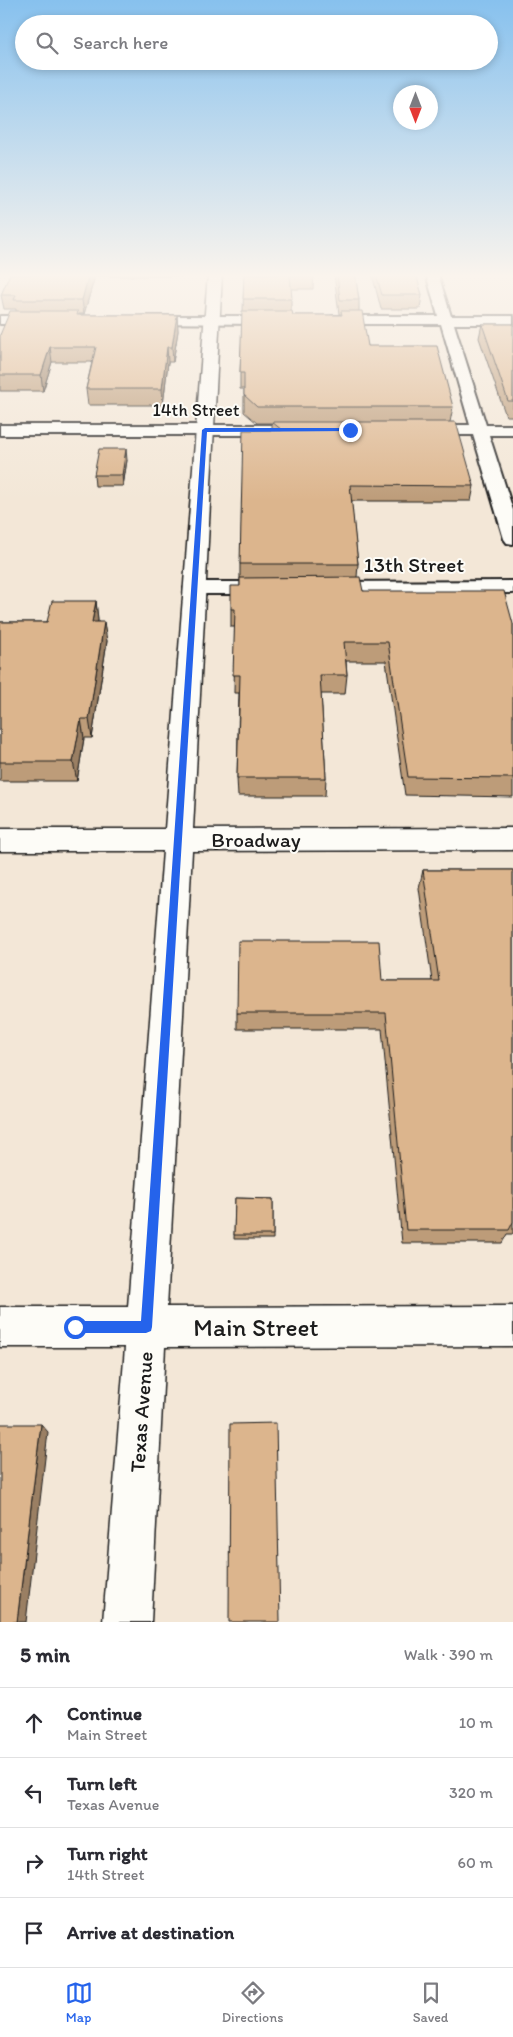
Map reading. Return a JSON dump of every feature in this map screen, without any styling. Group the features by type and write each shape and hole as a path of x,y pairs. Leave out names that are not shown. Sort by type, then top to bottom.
{"main road":[{"name":"Texas Avenue","path":"127,1622 210,350"},
{"name":"Broadway","path":"0,840 513,839"},
{"name":"Main Street","path":"0,1327 513,1326"}],"street":[{"path":"455,350 513,539"},
{"name":"14th Street","path":"0,430 293,430"},
{"path":"408,430 513,430"},
{"name":"13th Street","path":"313,588 513,587"},
{"path":"194,588 284,588"}],"building":[{"path":"0,350 49,350 41,375 0,375"},
{"path":"95,350 167,350 162,389 86,389"},
{"path":"241,350 438,350 453,407 257,407 244,395 244,373 240,373"},
{"path":"491,350 513,350 513,401 508,401"},
{"path":"272,422 456,422 474,486 350,485 358,564 240,564 243,430 282,430"},
{"path":"99,449 126,449 122,475 94,475"},
{"path":"360,577 363,591 504,591 513,624 513,778 408,777 388,642 344,642 347,675 320,675 326,778 237,778 240,675 233,675 235,609 231,609 231,586 240,586 240,578"},
{"path":"52,601 96,601 92,622 104,622 89,719 81,719 73,762 0,762 0,622 47,622"},
{"path":"423,870 513,870 513,1222 509,1230 406,1230 386,1013 237,1013 238,941 379,941 382,981 439,981"},
{"path":"235,1198 273,1199 273,1235 234,1235"},
{"path":"276,1423 280,1622 229,1622 230,1424"},
{"path":"0,1424 41,1424 17,1622 0,1622"}],"route":[{"path":"75,1327 146,1327 205,430 350,430"}]}
